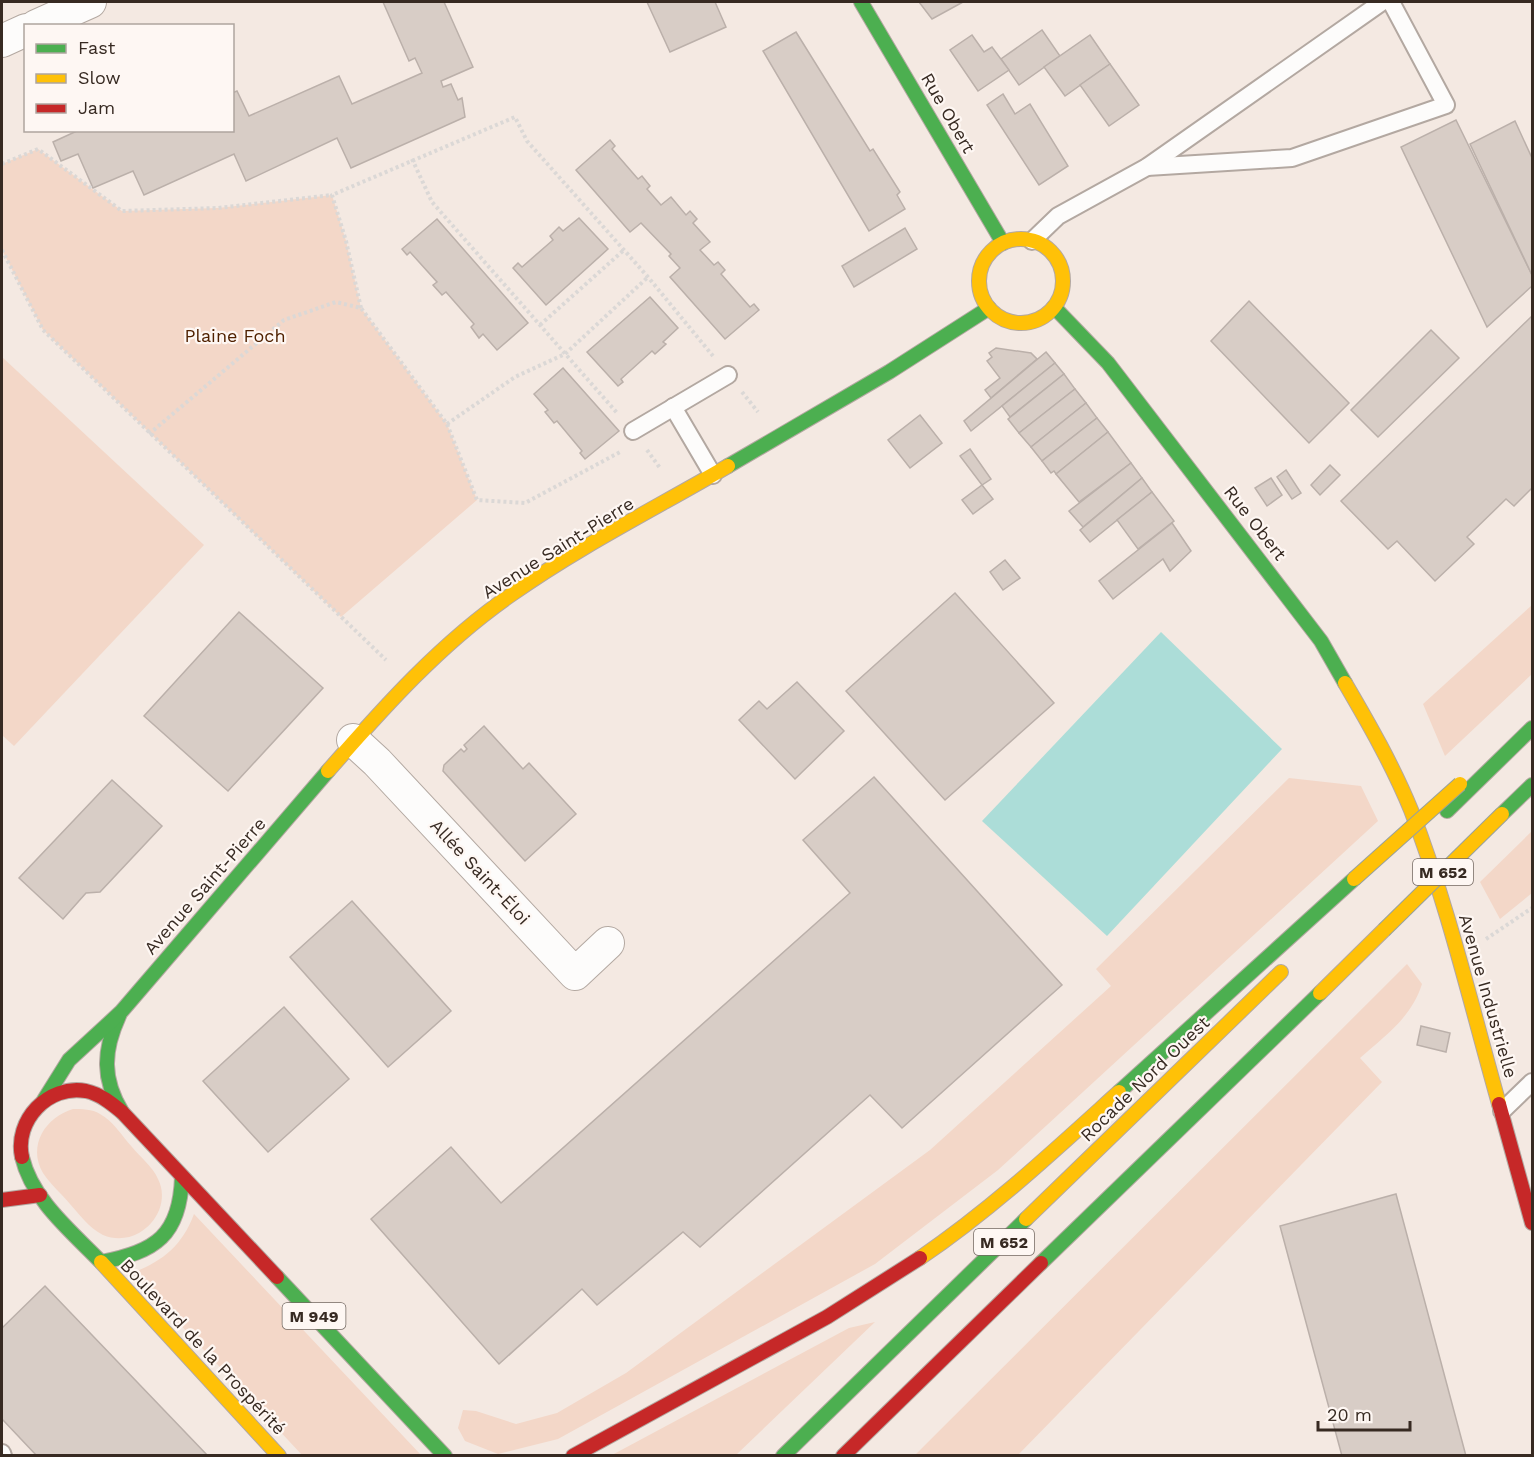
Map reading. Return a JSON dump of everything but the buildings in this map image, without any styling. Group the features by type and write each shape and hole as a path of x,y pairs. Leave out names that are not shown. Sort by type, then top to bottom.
{"main road":[{"name":"Rue Obert","path":"861,2 1003,243"},
{"path":"1018,240 1032,241 1046,247 1060,265 1063,286 1054,307 1043,317 1022,323 1000,318 989,308 981,295 980,272 986,258 1003,243 1018,240"},
{"name":"Rue Obert","path":"1054,307 1108,363 1310,626 1360,706 1398,782"},
{"name":"Avenue Saint-Pierre","path":"44,1100 69,1060 121,1012 353,740 408,682 510,596 963,327 989,308"},
{"path":"573,1455 827,1317 874,1289 952,1236 1034,1169 1460,784 1533,722"},
{"name":"M 652","path":"1407,850 1533,728"},
{"name":"Avenue Industrielle","path":"1398,782 1439,890 1533,1223"},
{"name":"M 652","path":"843,1455 1533,785"},
{"name":"Rocade Nord Ouest","path":"783,1455 1291,962"},
{"name":"Avenue Saint-Pierre","path":"121,1012 106,1043 104,1062 107,1082 122,1112"},
{"path":"6,1138 23,1124 44,1100 59,1093 78,1090 103,1097 122,1112 182,1177 180,1213 174,1227 164,1238 133,1256 101,1262 40,1195 30,1180 21,1156 23,1124"},
{"name":"M 949","path":"182,1177 445,1455"},
{"path":"2,1200 40,1195"},
{"name":"Boulevard de la Prospérité","path":"101,1262 279,1455"}],"street":[{"path":"40,24 82,3"},
{"path":"2,41 24,31"},
{"name":"Allée Saint-Éloi","path":"353,740 377,762 575,974 608,944"}],"lane":[{"path":"1032,241 1058,216 1147,167 1382,2"},
{"path":"1147,167 1292,158 1446,105 1391,2"},
{"path":"637,436 673,407 728,375"},
{"path":"673,407 713,475"},
{"path":"1502,1112 1533,1082"}],"path":[{"path":"2,164 38,149 122,211 218,208 332,195 515,117 527,141 648,278 762,417"},
{"path":"412,159 432,202 637,436 664,474"},
{"path":"332,195 346,241 361,308 447,424 477,500 525,503 637,436"},
{"path":"2,250 43,330 408,682"},
{"path":"540,325 624,250"},
{"path":"447,424 515,377 565,354 648,278"},
{"path":"149,434 284,320 336,302 361,308"},
{"path":"1456,953 1501,931 1533,908"}],"green space":[{"name":"Plaine Foch","path":"38,149 122,211 218,208 332,195 346,241 361,308 447,424 477,500 341,617 43,330 2,250 2,164"},
{"path":"2,357 204,545 14,746 2,735"},
{"path":"1532,605 1532,674 1445,756 1423,704"},
{"path":"1289,778 1361,786 1378,821 998,1170 875,1264 558,1439 498,1454 465,1441 458,1428 463,1410 476,1411 516,1424 557,1413 626,1373 930,1150 1111,986 1096,969"},
{"path":"1532,831 1532,893 1500,919 1480,882"},
{"path":"1407,964 1422,984 1417,996 1397,1025 1360,1058 1382,1082 1018,1455 915,1455"},
{"path":"73,1109 90,1110 105,1117 156,1175 162,1194 159,1209 151,1223 139,1233 126,1238 117,1238 108,1237 93,1229 43,1173 37,1152 42,1134 55,1118"},
{"path":"194,1214 421,1455 302,1455 132,1273 153,1263 170,1251 184,1235"},
{"path":"875,1322 736,1455 612,1455 849,1328"}],"water":[{"path":"1161,632 1282,749 1107,936 982,821"}],"traffic: fast":[{"path":"861,2 1003,243"},
{"path":"1054,307 1108,363 1321,641 1345,683"},
{"path":"728,466 889,372 989,308"},
{"path":"1447,811 1532,728"},
{"path":"44,1100 69,1060 121,1012 328,771"},
{"path":"1502,814 1532,785"},
{"path":"1119,1092 1354,879"},
{"path":"1041,1263 1320,993"},
{"path":"119,1016 110,1041 107,1065 111,1088 122,1112"},
{"path":"22,1157 27,1173 44,1201 101,1262 137,1253 161,1238 170,1227 176,1213 182,1177"},
{"path":"783,1456 1026,1219"},
{"path":"277,1277 445,1456"}],"traffic: slow":[{"path":"1021,239 1037,242 1051,251 1060,265 1063,281 1060,297 1051,311 1037,320 1021,323 1005,320 991,311 982,297 979,281 982,265 991,251 1005,242 1021,239"},
{"path":"328,771 414,677 486,613 564,560 728,466"},
{"path":"1345,683 1372,730 1411,810 1448,919 1499,1104"},
{"path":"1354,879 1460,784"},
{"path":"1384,930 1502,814"},
{"path":"1320,993 1384,930"},
{"path":"1026,1219 1281,972"},
{"path":"920,1258 998,1199 1119,1092"},
{"path":"101,1262 279,1456"}],"traffic: jam":[{"path":"22,1157 23,1131 29,1118 47,1099 72,1090 96,1094 122,1112 277,1277"},
{"path":"1499,1104 1532,1223"},
{"path":"2,1200 40,1195"},
{"path":"573,1456 827,1317 920,1258"},
{"path":"843,1456 1041,1263"}]}
